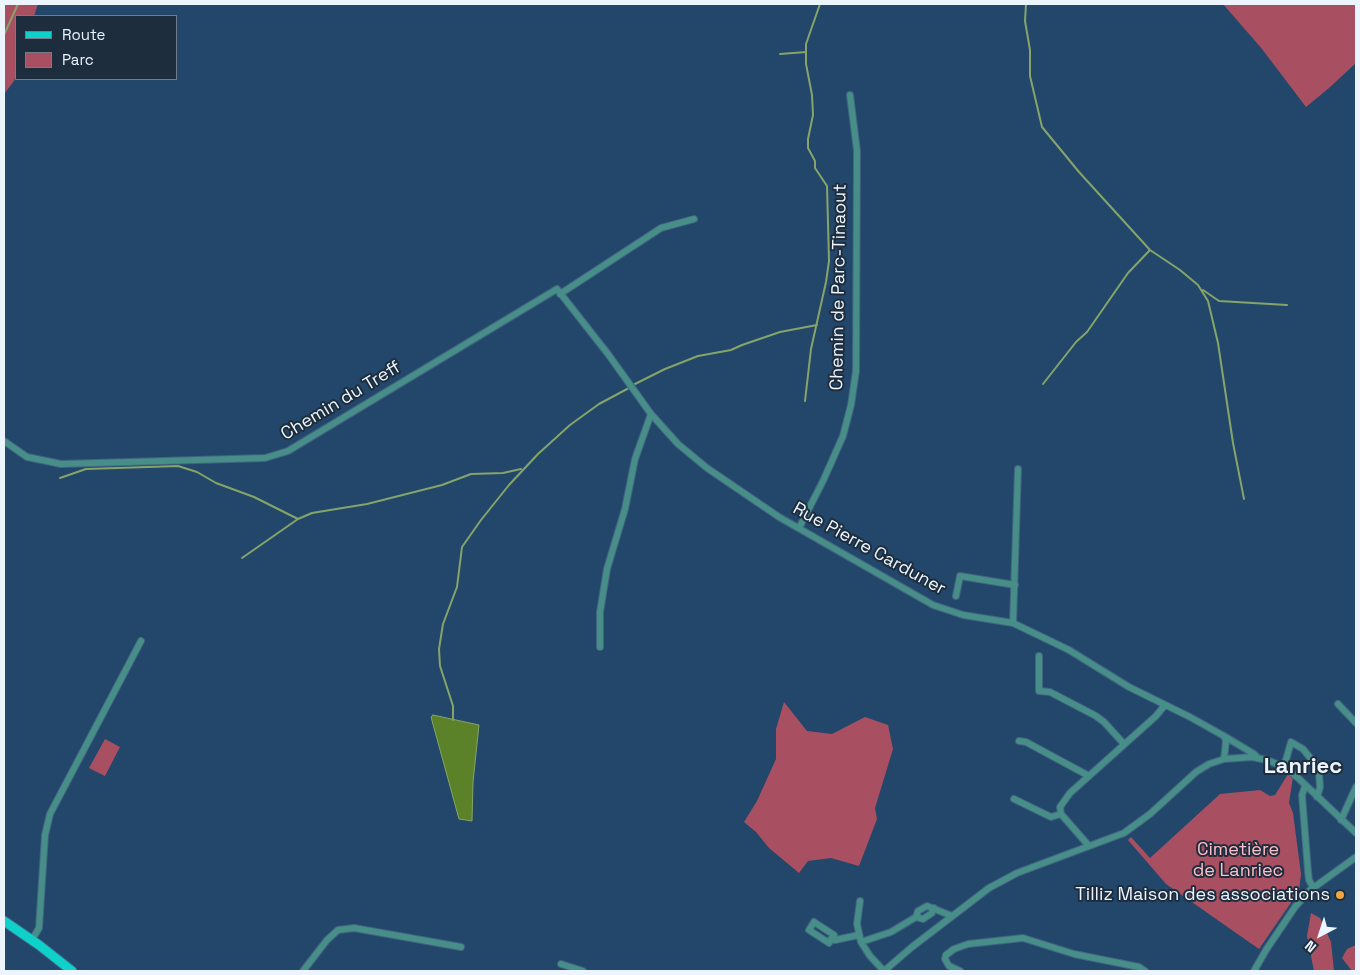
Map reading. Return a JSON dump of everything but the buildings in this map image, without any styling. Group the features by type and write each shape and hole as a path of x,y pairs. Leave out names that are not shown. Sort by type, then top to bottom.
{"main road":[{"path":"4,921 72,971"}],"street":[{"name":"Chemin de Parc-Tinaout","path":"799,528 843,436 851,405 856,371 857,151 850,96"},
{"name":"Chemin du Treff","path":"4,441 27,457 61,464 265,458 288,451 559,291 661,228 694,219"},
{"name":"Rue Pierre Carduner","path":"559,291 608,354 650,414 678,444 707,468 779,517 933,605 963,615 1013,623 1069,650 1129,687 1190,717 1258,758"},
{"path":"600,647 600,612 607,569 625,509 635,459 650,414"},
{"path":"1013,623 1018,469"},
{"path":"956,596 960,576 1015,585"},
{"path":"32,940 39,928 45,835 50,814 142,641"},
{"path":"1040,656 1039,691 1050,692 1096,716 1124,744"},
{"path":"1338,704 1356,723"},
{"path":"1089,846 1061,814 1060,807 1065,798 1156,716 1165,705"},
{"path":"1224,736 1226,741 1224,759"},
{"path":"1019,741 1026,742 1089,776"},
{"path":"1282,766 1286,760 1291,742 1303,749 1316,764 1319,773 1320,787 1317,797"},
{"path":"860,901 858,924 860,938 870,956 884,971 989,888 1012,875 1124,833 1150,814 1196,772 1209,764 1224,759 1258,758 1282,766 1297,777 1356,833"},
{"path":"1305,786 1302,794 1308,871 1309,880 1313,887"},
{"path":"1341,820 1356,787"},
{"path":"1014,799 1051,817 1061,814"},
{"path":"1254,971 1295,907 1313,887 1356,857"},
{"path":"831,939 860,938 892,932 916,917 923,919 932,913 934,908 952,916"},
{"path":"302,971 327,940 338,930 354,928 461,947"},
{"path":"960,971 949,966 945,959 946,955 954,949 968,944 1023,938 1074,954 1139,967 1145,971"},
{"path":"561,964 583,971"}],"green space":[{"path":"4,4 38,4 34,15 15,15 15,78 4,94"},
{"path":"1223,4 1356,4 1356,63 1306,107 1262,49"},
{"path":"784,702 807,731 832,734 865,717 888,725 893,749 875,808 877,819 859,866 831,858 808,861 799,873 769,848 756,832 744,822 757,801 776,759 776,729"},
{"path":"105,739 120,747 105,776 89,768"},
{"name":"Cimetière de Lanriec","path":"1288,774 1293,777 1289,803 1293,813 1301,874 1299,891 1259,949 1166,884 1128,840 1131,837 1150,858 1220,794 1260,790 1270,796 1275,795"},
{"path":"1311,913 1320,918 1331,942 1334,971 1314,971 1307,936"},
{"path":"1356,945 1356,971 1352,971 1342,958 1347,949"}],"shaded area":[{"path":"433,715 479,725 473,782 472,821 459,819 431,717"}],"waterway":[{"path":"4,35 18,4"},
{"path":"805,401 811,349 829,261 827,186 815,168 815,161 808,148 813,115 812,95 806,64 806,44 820,4"},
{"path":"1026,4 1025,21 1030,50 1030,76 1042,127 1079,172 1150,250 1180,270 1198,285 1208,301 1218,343 1233,443 1244,499"},
{"path":"780,54 806,52"},
{"path":"1043,384 1076,342 1087,332 1128,273 1150,250"},
{"path":"1203,290 1219,301 1287,305"},
{"path":"633,385 665,369 698,356 731,350 780,332 817,325"},
{"path":"453,720 453,706 440,666 439,649 443,624 457,587 462,547 509,485 538,454 570,425 599,404 629,388"},
{"path":"60,478 86,469 178,466 197,472 216,483 254,497 298,519"},
{"path":"242,558 298,519 312,513 367,504 442,485 471,474 503,473 521,469"}],"place":[{"name":"Tilliz Maison des associations","path":"1340,895"}],"district":[{"name":"Lanriec","path":"1303,767"}]}
